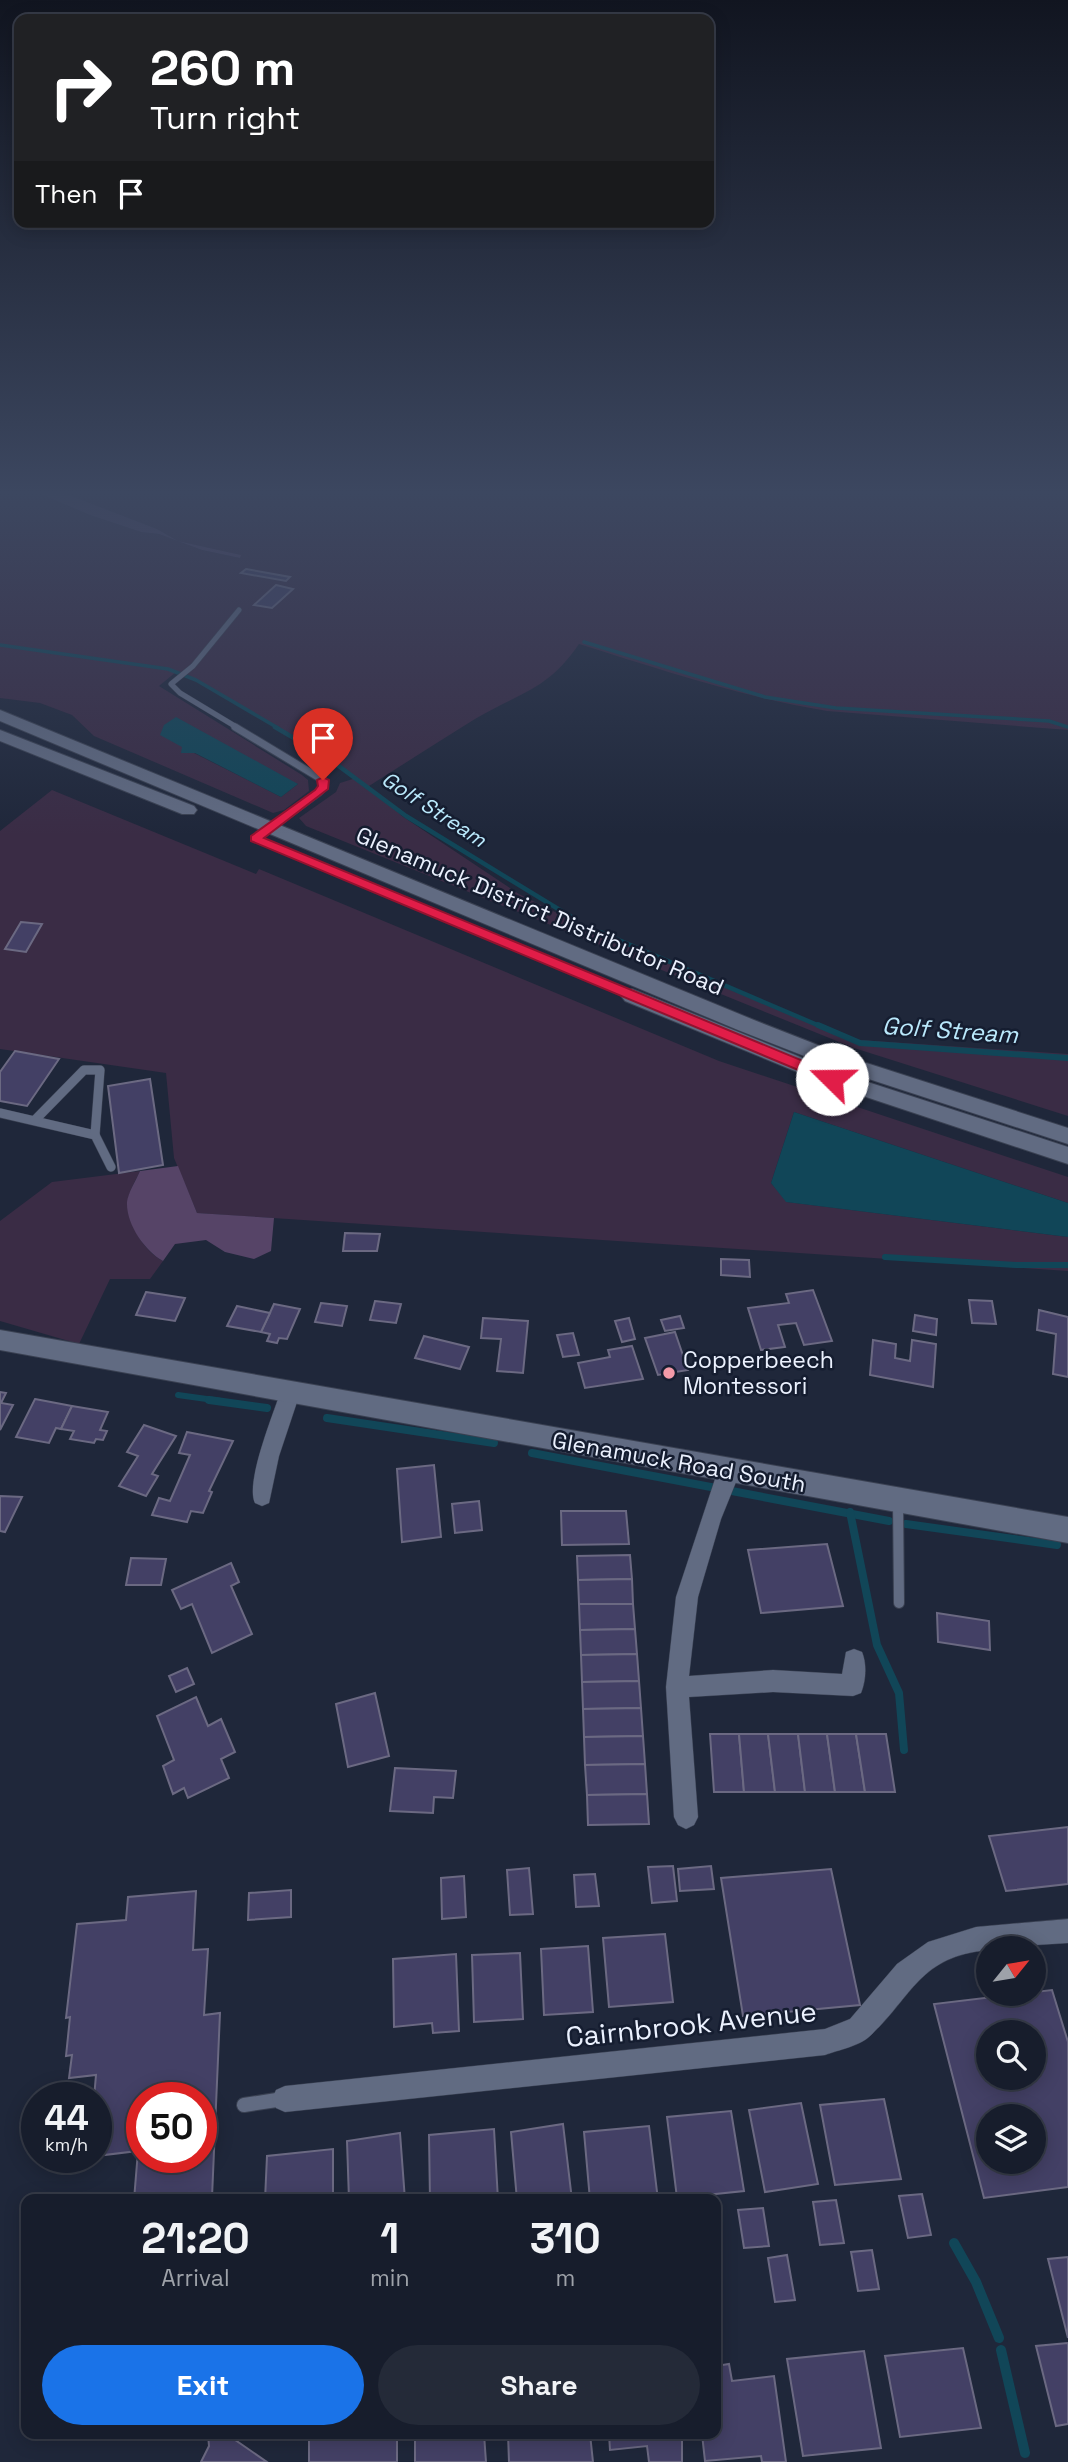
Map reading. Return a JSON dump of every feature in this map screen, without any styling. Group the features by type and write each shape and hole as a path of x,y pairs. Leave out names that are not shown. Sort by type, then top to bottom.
{"main road":[{"name":"Glenamuck District Distributor Road","path":"0,715 32,726 262,833 832,1079 1068,1156"},
{"path":"0,735 32,726 29,735 0,755"},
{"name":"Glenamuck District Distributor Road","path":"0,735 262,833 843,1063 1068,1136"},
{"name":"Glenamuck Road South","path":"0,1340 290,1393 725,1483 898,1500 1068,1530"}],"street":[{"path":"262,1497 269,1456 290,1393"},
{"path":"686,1817 677,1687 687,1597 725,1483"},
{"path":"677,1687 773,1681 853,1685 854,1659"},
{"name":"Cairnbrook Avenue","path":"285,2099 825,2042 859,2029 906,1973 937,1951 976,1939 1068,1931"}],"lane":[{"path":"239,610 186,671 171,684 180,693 323,780 324,787 319,792 262,833"},
{"path":"35,1120 84,1070 100,1070 94,1135 111,1167"},
{"path":"0,1113 94,1135"},
{"path":"898,1500 899,1603"},
{"path":"244,2105 285,2099"}],"shaded area":[{"path":"0,605 1068,605 1068,730 827,711 733,691 579,644 544,681 475,719 369,786 402,816 519,894 603,936 857,1043 860,1040 1068,1054 1068,1116 854,1048 306,826 299,818 336,792 340,783 356,778 328,758 196,680 176,672 159,686 302,775 308,780 309,791 284,810 273,813 94,736 72,715 40,703 0,698","holes":["182,747 298,784 281,797"]},
{"path":"52,790 256,874 259,869 719,1061 1068,1177 1068,1203 794,1112 771,1183 787,1202 1068,1237 1068,1271 197,1213 174,1158 166,1073 0,1049 0,831"},
{"path":"178,1166 197,1213 274,1218 271,1251 254,1259 225,1252 206,1240 175,1244 163,1261 150,1251 133,1228 127,1202 129,1195 140,1171"},
{"path":"140,1171 130,1192 128,1204 131,1221 139,1237 156,1257 163,1261 150,1279 110,1279 79,1344 0,1321 0,1221 52,1182"}],"water":[{"path":"176,717 298,784 281,797 195,753 181,753 182,747 160,735 164,725"},
{"path":"794,1112 1068,1203 1068,1237 786,1202 771,1183"}],"building":[{"path":"254,605 275,605 272,608"},
{"path":"21,922 42,924 26,952 5,949"},
{"path":"15,1051 59,1059 27,1106 0,1101 0,1072"},
{"path":"150,1079 163,1165 119,1173 108,1086"},
{"path":"345,1233 380,1234 377,1251 343,1251"},
{"path":"721,1259 749,1260 750,1277 721,1275"},
{"path":"813,1290 832,1341 804,1345 796,1323 778,1325 785,1347 761,1350 748,1308 789,1303 786,1294"},
{"path":"146,1292 185,1298 175,1321 136,1315"},
{"path":"969,1300 992,1301 996,1324 972,1323"},
{"path":"375,1301 401,1304 396,1323 370,1320"},
{"path":"321,1303 347,1306 342,1326 315,1322"},
{"path":"274,1304 300,1309 287,1339 279,1338 277,1343 267,1341 270,1334 261,1332"},
{"path":"237,1306 270,1313 261,1332 227,1326"},
{"path":"1039,1310 1068,1317 1068,1377 1053,1374 1056,1334 1037,1330"},
{"path":"915,1315 937,1319 936,1335 913,1331"},
{"path":"680,1316 684,1328 665,1331 661,1320"},
{"path":"483,1318 528,1321 523,1373 497,1371 501,1339 481,1338"},
{"path":"629,1318 635,1339 622,1342 615,1321"},
{"path":"675,1332 688,1370 658,1375 645,1338"},
{"path":"573,1333 579,1355 563,1357 557,1335"},
{"path":"424,1336 469,1347 460,1369 415,1358"},
{"path":"873,1340 896,1344 895,1358 910,1361 912,1340 936,1344 933,1387 870,1375"},
{"path":"632,1346 643,1379 585,1388 578,1363 610,1357 608,1350"},
{"path":"0,1392 6,1393 1,1403 13,1405 0,1430"},
{"path":"35,1399 72,1406 61,1429 56,1428 49,1443 16,1437"},
{"path":"72,1406 108,1412 100,1430 107,1431 103,1440 96,1439 94,1443 70,1439 74,1431 61,1429"},
{"path":"144,1425 176,1436 152,1474 158,1476 146,1496 119,1486 138,1456 127,1452"},
{"path":"187,1432 233,1441 209,1491 212,1492 203,1513 191,1511 187,1522 152,1515 159,1498 170,1501 190,1455 179,1453"},
{"path":"434,1465 441,1537 402,1542 397,1469"},
{"path":"0,1496 22,1497 5,1532 0,1531"},
{"path":"479,1501 482,1530 455,1533 452,1504"},
{"path":"561,1511 626,1511 629,1544 562,1545"},
{"path":"827,1544 843,1606 761,1613 748,1550"},
{"path":"630,1555 632,1579 578,1580 577,1556"},
{"path":"131,1558 166,1559 161,1585 126,1585"},
{"path":"231,1563 239,1582 231,1586 252,1634 212,1653 192,1604 181,1609 172,1590"},
{"path":"632,1579 633,1604 579,1604 578,1580"},
{"path":"579,1604 633,1604 635,1629 580,1630"},
{"path":"937,1613 989,1621 990,1650 938,1642"},
{"path":"635,1629 637,1654 581,1655 580,1630"},
{"path":"637,1654 639,1681 582,1682 581,1655"},
{"path":"187,1668 194,1684 176,1692 169,1676"},
{"path":"639,1681 641,1708 583,1709 582,1682"},
{"path":"375,1693 389,1756 348,1767 336,1704"},
{"path":"196,1697 208,1726 221,1719 235,1752 221,1759 229,1778 188,1798 184,1788 173,1794 163,1766 174,1760 157,1716"},
{"path":"641,1708 643,1736 584,1737 583,1709"},
{"path":"710,1734 739,1734 744,1792 714,1792"},
{"path":"739,1734 768,1734 775,1792 744,1792"},
{"path":"768,1734 798,1734 805,1792 775,1792"},
{"path":"798,1734 827,1734 835,1792 805,1792"},
{"path":"827,1734 856,1734 865,1792 835,1792"},
{"path":"856,1734 886,1734 895,1792 865,1792"},
{"path":"643,1736 645,1764 585,1765 584,1737"},
{"path":"645,1764 647,1794 587,1795 585,1765"},
{"path":"395,1768 456,1771 453,1798 434,1797 433,1813 390,1811"},
{"path":"647,1794 649,1824 588,1825 587,1795"},
{"path":"1068,1827 1068,1884 1006,1891 989,1836"},
{"path":"673,1866 677,1901 652,1903 648,1867"},
{"path":"711,1866 714,1889 680,1891 678,1869"},
{"path":"529,1868 533,1914 510,1915 507,1870"},
{"path":"831,1869 860,2005 743,2016 721,1878"},
{"path":"595,1874 599,1906 576,1907 574,1875"},
{"path":"464,1876 466,1917 442,1919 441,1878"},
{"path":"291,1890 291,1917 248,1920 249,1893"},
{"path":"196,1891 193,1950 208,1949 204,2015 220,2013 217,2082 126,2082 126,2152 112,2154 112,2082 95,2082 96,2075 69,2078 72,2055 66,2056 70,2017 66,2018 77,1924 126,1920 128,1897"},
{"path":"665,1934 673,2002 609,2007 603,1938"},
{"path":"588,1946 593,2012 544,2015 541,1949"},
{"path":"520,1953 523,2019 474,2022 472,1955"},
{"path":"456,1954 459,2031 433,2033 432,2023 394,2027 393,1959"},
{"path":"1052,1990 1068,2042 1068,2187 984,2198 978,2174 1046,2174 1046,2104 976,2104 976,2167 934,2004 976,1999 976,2006 1046,2006 1046,1991"},
{"path":"884,2099 901,2179 835,2185 820,2105"},
{"path":"801,2103 818,2184 765,2192 749,2110"},
{"path":"731,2111 744,2191 677,2194 667,2117"},
{"path":"563,2124 571,2194 516,2194 511,2132"},
{"path":"649,2126 657,2194 589,2194 584,2132"},
{"path":"494,2129 498,2194 430,2194 429,2135"},
{"path":"400,2133 405,2194 349,2194 347,2141"},
{"path":"333,2149 333,2194 265,2194 267,2156"},
{"path":"136,2173 213,2173 212,2194 134,2194"},
{"path":"922,2194 931,2235 908,2238 899,2196"},
{"path":"836,2200 844,2243 820,2245 813,2202"},
{"path":"763,2208 769,2246 744,2248 738,2210"},
{"path":"872,2250 879,2289 858,2291 851,2252"},
{"path":"787,2255 795,2300 775,2302 768,2258"},
{"path":"1068,2257 1068,2338 1048,2259"},
{"path":"1068,2343 1068,2424 1056,2426 1036,2346"},
{"path":"963,2348 981,2428 900,2437 885,2356"},
{"path":"864,2351 881,2448 803,2456 787,2359"},
{"path":"729,2364 732,2381 774,2376 786,2462 762,2462 761,2456 705,2461 703,2439 721,2439 721,2365"},
{"path":"208,2439 234,2439 267,2462 201,2462 209,2446"},
{"path":"309,2439 397,2439 397,2462 309,2462"},
{"path":"415,2439 484,2439 486,2462 415,2462"},
{"path":"508,2439 591,2439 593,2462 509,2462"},
{"path":"609,2439 682,2439 682,2462 649,2462 647,2446 610,2450"}],"waterway":[{"path":"584,642 765,697 836,708 1049,721 1068,727"},
{"name":"Golf Stream","path":"0,645 168,669 196,680 278,728"},
{"name":"Golf Stream","path":"275,727 328,758 406,816 573,918"},
{"name":"Golf Stream","path":"600,932 822,1027"},
{"name":"Golf Stream","path":"818,1025 860,1043 1068,1058"},
{"path":"885,1257 1016,1265 1068,1265"},
{"path":"178,1395 221,1401"},
{"path":"209,1400 267,1408"},
{"path":"327,1418 494,1443"},
{"path":"532,1453 850,1514"},
{"path":"850,1514 889,1521"},
{"path":"850,1514 877,1645 899,1693 904,1750"},
{"path":"906,1524 1057,1545"},
{"path":"954,2243 976,2282 999,2338"},
{"path":"1001,2350 1025,2453"}],"place":[{"name":"Copperbeech Montessori","path":"669,1373"}],"route":[{"path":"323,780 324,787 319,792 256,838 832,1079"}]}
